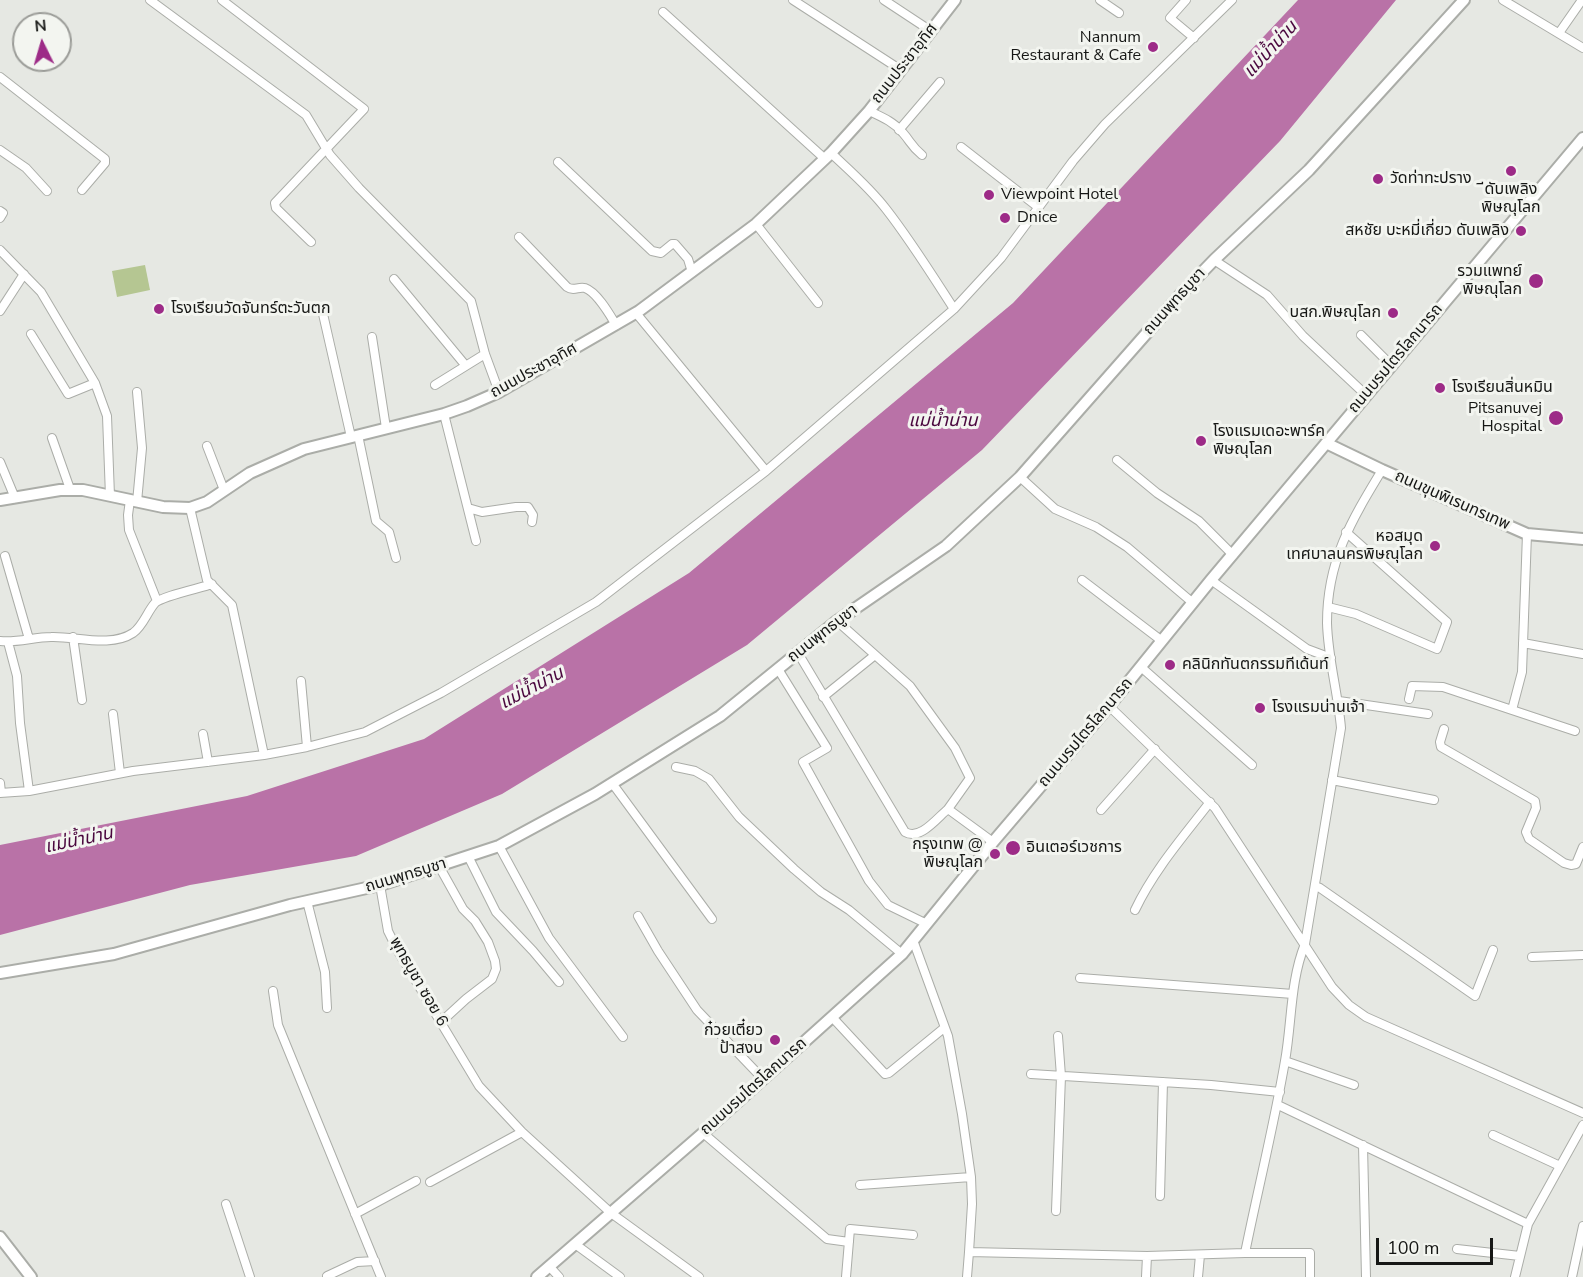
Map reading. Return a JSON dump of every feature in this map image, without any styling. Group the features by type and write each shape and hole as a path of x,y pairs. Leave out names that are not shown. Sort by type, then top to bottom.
{"street":[{"path":"150,0 306,115 326,149 359,188 471,301 485,354 499,392"},
{"path":"222,0 364,109 275,203 276,208 311,242"},
{"path":"793,0 901,70"},
{"path":"884,0 931,31"},
{"name":"ถนนประชาอุทิศ","path":"0,500 70,489 163,507 190,508 207,502 250,473 304,449 444,414 499,392 636,313 756,224 828,156 869,111 955,0"},
{"path":"1100,0 1119,13"},
{"path":"1186,0 1170,18 1194,39"},
{"path":"0,783 1,793 29,791 120,773 264,755 365,732 441,693 596,602 766,471 954,309 1001,258 1073,161 1105,124 1233,0"},
{"name":"ถนนพุทธบูชา","path":"0,973 114,954 307,901 380,885 499,846 612,783 720,716 837,621 946,546 1020,477 1214,260 1309,170 1464,0"},
{"path":"1503,0 1583,48"},
{"path":"1559,33 1582,0"},
{"path":"663,12 828,156 862,182 886,208 954,309"},
{"path":"0,77 105,159 105,164 82,190"},
{"path":"899,130 940,82"},
{"path":"869,111 890,120 910,145 922,155"},
{"name":"ถนนบรมไตรโลกนารถ","path":"537,1277 703,1133 902,954 1211,580 1583,138"},
{"path":"961,147 1038,207"},
{"path":"0,150 26,168 47,191"},
{"path":"558,162 652,251 661,253 675,244 687,259 692,272"},
{"path":"0,211 3,213 0,218"},
{"path":"756,224 818,303"},
{"path":"519,237 567,287 571,290 585,288 590,291 608,310 616,325"},
{"path":"0,250 41,292 95,383 107,416 110,496"},
{"path":"1214,260 1268,295 1303,336 1366,395"},
{"path":"0,311 24,274"},
{"path":"394,279 466,366"},
{"path":"636,313 766,471"},
{"path":"323,314 376,521 392,537 396,558"},
{"path":"31,334 68,394 95,383"},
{"path":"1360,335 1391,365"},
{"path":"372,337 386,428"},
{"path":"435,385 485,354"},
{"path":"137,392 142,448 133,501 128,515 129,530 158,601"},
{"path":"444,414 476,541"},
{"path":"52,438 70,489"},
{"name":"ถนนขุนพิเรนทรเทพ","path":"1326,443 1527,534 1583,539"},
{"path":"207,446 224,490"},
{"path":"1117,459 1157,493 1199,521 1233,555"},
{"path":"0,462 15,498"},
{"path":"1245,1253 1278,1105 1293,994 1299,959 1305,944 1341,728 1327,624 1334,565 1346,532 1382,470"},
{"path":"1020,477 1055,509 1096,527 1127,547 1193,603"},
{"path":"468,508 482,512 528,507 533,515 532,522"},
{"path":"190,508 203,570 207,579 232,605 264,755"},
{"path":"1328,607 1356,614 1437,649 1447,622 1346,532"},
{"path":"1512,710 1522,672 1527,534"},
{"path":"5,556 29,639"},
{"path":"1082,580 1162,641"},
{"path":"1211,580 1307,649 1331,658"},
{"path":"29,791 20,723 17,676 4,641 74,637 119,639 132,634 139,628 158,601 212,584"},
{"path":"798,653 905,832 911,836 918,834 948,809 970,778 955,748 910,686 837,621"},
{"path":"74,637 82,700"},
{"path":"1523,643 1583,654"},
{"path":"823,697 875,655"},
{"path":"1141,667 1252,765"},
{"path":"778,669 827,748 803,762 869,881 888,905 927,924"},
{"path":"301,681 307,747"},
{"path":"1408,699 1412,686 1434,686 1465,693 1575,731"},
{"path":"1339,701 1428,714"},
{"path":"1109,706 1215,808 1332,987 1348,1005 1366,1017 1583,1113"},
{"path":"113,714 120,773"},
{"path":"1444,729 1440,742 1441,747 1535,801 1536,808 1526,832 1529,839 1564,863 1571,865 1576,864 1583,850"},
{"path":"203,734 208,762"},
{"path":"1101,810 1155,749"},
{"path":"676,767 695,771 709,779 739,817 794,869 902,954"},
{"path":"1332,780 1434,800"},
{"path":"612,783 712,919"},
{"path":"1135,910 1162,865 1210,802"},
{"path":"948,809 993,842"},
{"path":"499,846 549,938 623,1037"},
{"path":"468,856 496,912 534,951 559,982"},
{"path":"439,866 464,909 475,921 488,942 496,969 492,979 441,1022"},
{"name":"พุทธบูชา ซอย 6","path":"380,885 388,931 479,1086 522,1132 611,1212 699,1277"},
{"path":"1315,886 1475,996 1493,950"},
{"path":"307,901 325,972 327,1008"},
{"path":"638,916 697,1010 763,1079"},
{"path":"913,940 945,1028 962,1114 971,1177 972,1204 967,1277"},
{"path":"1532,957 1583,955"},
{"path":"1080,978 1293,994"},
{"path":"273,991 278,1025 381,1277"},
{"path":"832,1017 885,1074 945,1028"},
{"path":"1056,1211 1061,1076 1058,1036"},
{"path":"1285,1061 1354,1085"},
{"path":"1031,1074 1280,1092"},
{"path":"1160,1196 1163,1082"},
{"path":"1278,1105 1528,1224"},
{"path":"1515,1277 1528,1224 1583,1125"},
{"path":"430,1182 522,1132"},
{"path":"703,1133 827,1239 849,1242"},
{"path":"1494,1135 1560,1166"},
{"path":"1363,1145 1366,1277"},
{"path":"860,1185 971,1177"},
{"path":"355,1214 416,1181"},
{"path":"226,1204 250,1277"},
{"path":"1572,1277 1583,1226"},
{"path":"846,1277 850,1229 913,1235"},
{"path":"0,1237 31,1277"},
{"path":"574,1244 620,1277"},
{"path":"1457,1249 1520,1256"},
{"path":"969,1252 1148,1256 1310,1253 1310,1277"},
{"path":"1198,1277 1200,1255"},
{"path":"1146,1277 1148,1256"},
{"path":"327,1276 357,1262 375,1261"},
{"path":"549,1266 559,1277"}],"green space":[{"path":"145,265 150,290 117,297 112,271"}],"water":[{"name":"แม่น้ำน่าน","path":"1298,0 1396,0 1280,141 982,450 747,645 502,794 356,856 190,885 0,935 0,845 247,796 424,739 689,573 1013,303"}],"place":[{"name":"Nannum Restaurant & Cafe","path":"1153,47"},
{"name":"ีดับเพลิง พิษณุโลก","path":"1511,171"},
{"name":"วัดท่าทะปราง","path":"1378,179"},
{"name":"Viewpoint Hotel","path":"989,195"},
{"name":"Dnice","path":"1005,218"},
{"name":"สหชัย บะหมี่เกี่ยว ดับเพลิง","path":"1521,231"},
{"name":"รวมแพทย์ พิษณุโลก","path":"1536,281"},
{"name":"โรงเรียนวัดจันทร์ตะวันตก","path":"159,309"},
{"name":"บสก.พิษณุโลก","path":"1393,313"},
{"name":"โรงเรียนสิ่นหมิน","path":"1440,388"},
{"name":"Pitsanuvej Hospital","path":"1556,418"},
{"name":"โรงแรมเดอะพาร์ค พิษณุโลก","path":"1201,441"},
{"name":"หอสมุด เทศบาลนครพิษณุโลก","path":"1435,546"},
{"name":"คลินิกทันตกรรมทีเด้นท์","path":"1170,665"},
{"name":"โรงแรมน่านเจ้า","path":"1260,708"},
{"name":"อินเตอร์เวชการ","path":"1013,848"},
{"name":"กรุงเทพ @ พิษณุโลก","path":"995,854"},
{"name":"ก๋วยเตี๋ยว ป้าสงบ","path":"775,1040"}]}
